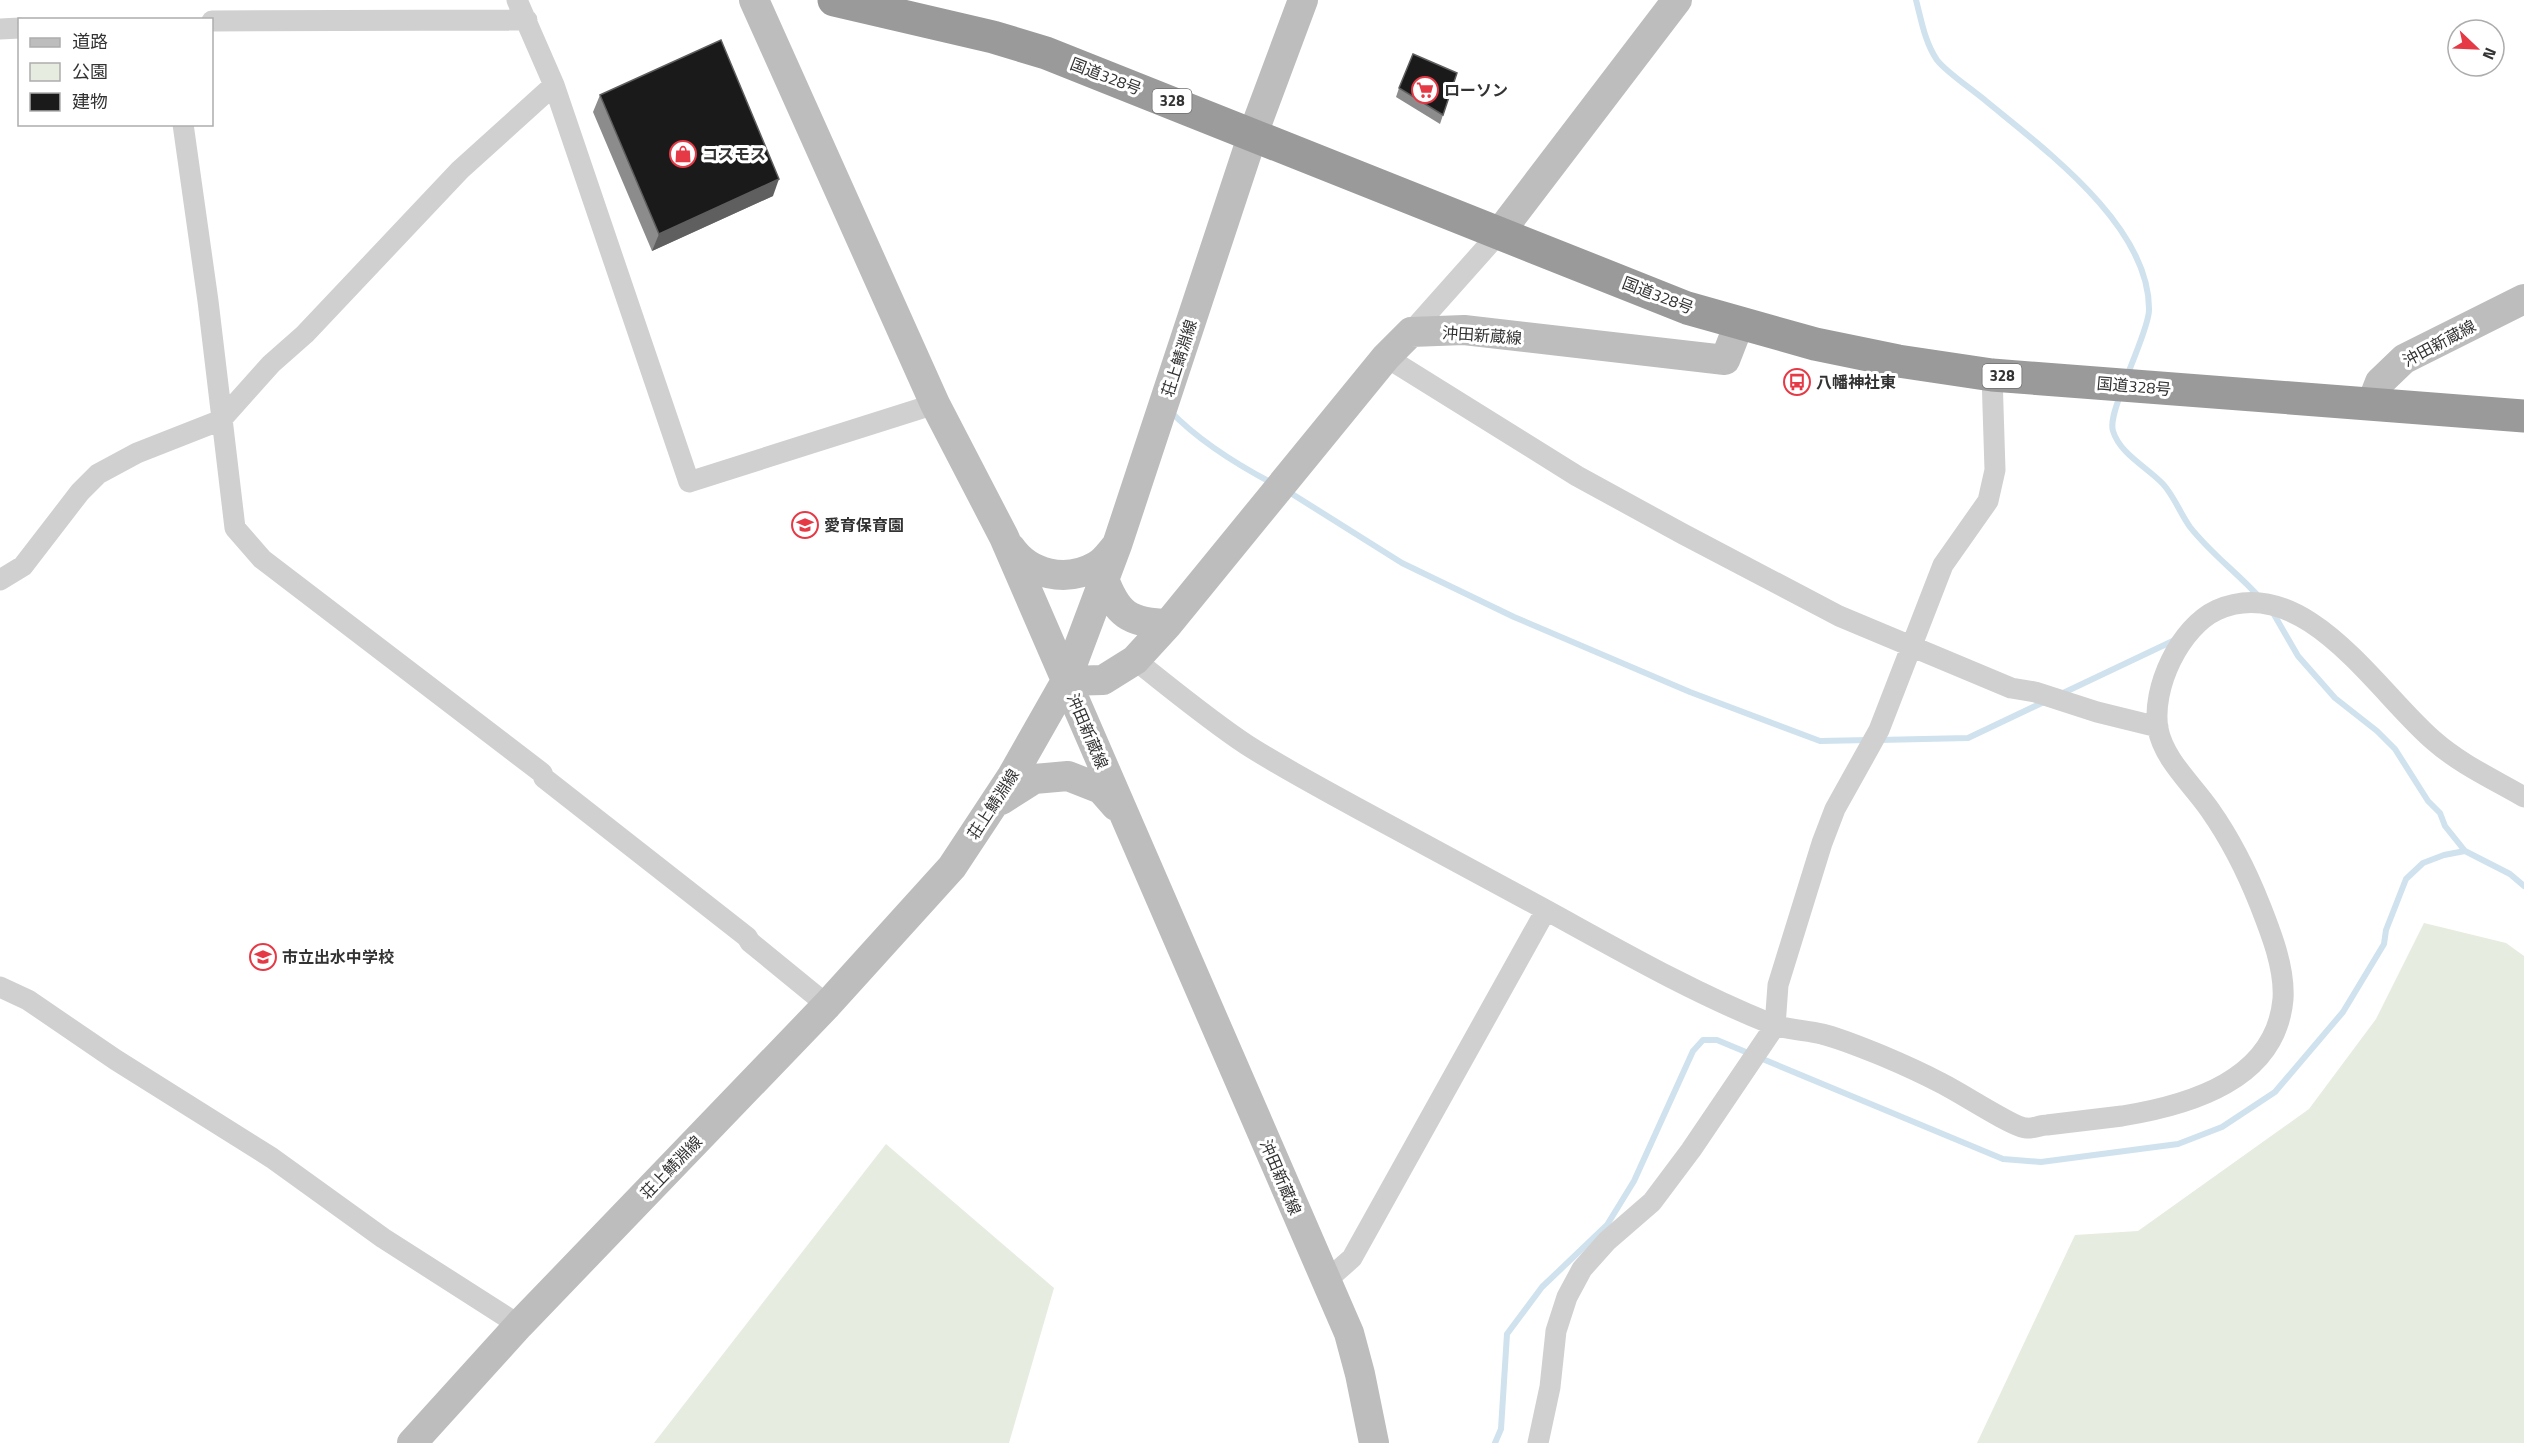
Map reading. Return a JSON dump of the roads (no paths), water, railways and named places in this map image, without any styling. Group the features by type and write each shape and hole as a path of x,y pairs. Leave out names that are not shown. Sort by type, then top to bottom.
{"highway":[{"name":"国道328号","path":"834,0 1046,53 1687,308 1738,324 1825,346 1898,361 1992,375 2524,416"}],"main road":[{"path":"754,0 935,404 1004,537 1066,681"},
{"name":"荘上鯖淵線","path":"412,1443 519,1325 827,1005 952,867 993,805 1066,681 1117,545 1253,134 1303,0"},
{"path":"1500,232 1677,0"},
{"name":"沖田新蔵線","path":"2371,405 2380,382 2404,359 2524,299"},
{"name":"沖田新蔵線","path":"1374,1443 1349,1333 1066,681 1103,680 1135,660 1168,624 1386,357 1411,332 1464,330 1725,360 1738,324"},
{"path":"1004,537 1019,560 1043,574 1071,576 1097,566 1117,545"},
{"path":"1104,579 1112,601 1120,609 1147,623 1168,624"},
{"path":"993,805 1034,779 1068,776 1101,789 1124,815"}],"street":[{"path":"517,0 554,85 689,482 935,404"},
{"path":"213,21 527,20"},
{"path":"0,29 18,28"},
{"path":"0,580 23,566 80,492 98,474 137,453 221,420 270,364 305,334 460,170 554,85"},
{"path":"183,126 208,301 235,528 262,559 542,773 544,778 747,937 750,942 827,1005"},
{"path":"1411,332 1500,232"},
{"path":"1386,357 1577,476 1839,616 2012,688 2035,692 2097,712 2158,727"},
{"path":"1538,1443 1550,1387 1556,1331 1567,1297 1582,1269 1607,1241 1652,1202 1698,1141 1776,1026 1778,985 1822,843 1835,809 1879,730 1943,565 1988,501 1995,470 1992,375"},
{"path":"1135,660 1209,718 1288,771 1665,976 1776,1026 1826,1035 1878,1054 1941,1083 2024,1129 2173,1106 2213,1091 2234,1080 2256,1062 2275,1027 2283,1000 2281,972 2268,924 2246,871 2210,810 2183,776 2164,744 2158,727 2158,708 2168,666 2188,633 2211,612 2235,603 2284,606 2311,622 2365,670 2437,744 2452,756 2524,797"},
{"path":"1326,1281 1352,1258 1546,910"},
{"path":"0,987 28,1000 116,1060 272,1158 383,1238 519,1325"}],"waterway":[{"path":"1916,0 1926,39 1941,65 2036,142 2090,192 2113,220 2132,249 2145,279 2149,310 2144,332 2128,374"},
{"path":"2120,395 2112,427 2122,447 2163,484 2198,537 2261,599"},
{"path":"1170,411 1218,451 1272,483"},
{"path":"1289,492 1402,563 1514,617 1690,692 1820,741 1869,740"},
{"path":"2272,611 2298,656 2335,698 2377,731 2395,749 2428,801 2440,813 2445,826 2465,851 2510,874 2524,886"},
{"path":"2061,694 2177,639"},
{"path":"1879,740 1968,738 2046,701"},
{"path":"1495,1443 1501,1429 1507,1334 1542,1287 1607,1225 1634,1181 1693,1051 1703,1040 1717,1040 2003,1159 2041,1162 2178,1144 2222,1127 2275,1092 2343,1012 2384,944 2386,930 2406,879 2423,863 2444,855 2465,851"}],"place":[{"name":"ローソン","path":"1425,90"},
{"name":"コスモス","path":"683,154"},
{"name":"八幡神社東","path":"1797,382"},
{"name":"愛育保育園","path":"805,525"},
{"name":"市立出水中学校","path":"263,957"}]}
